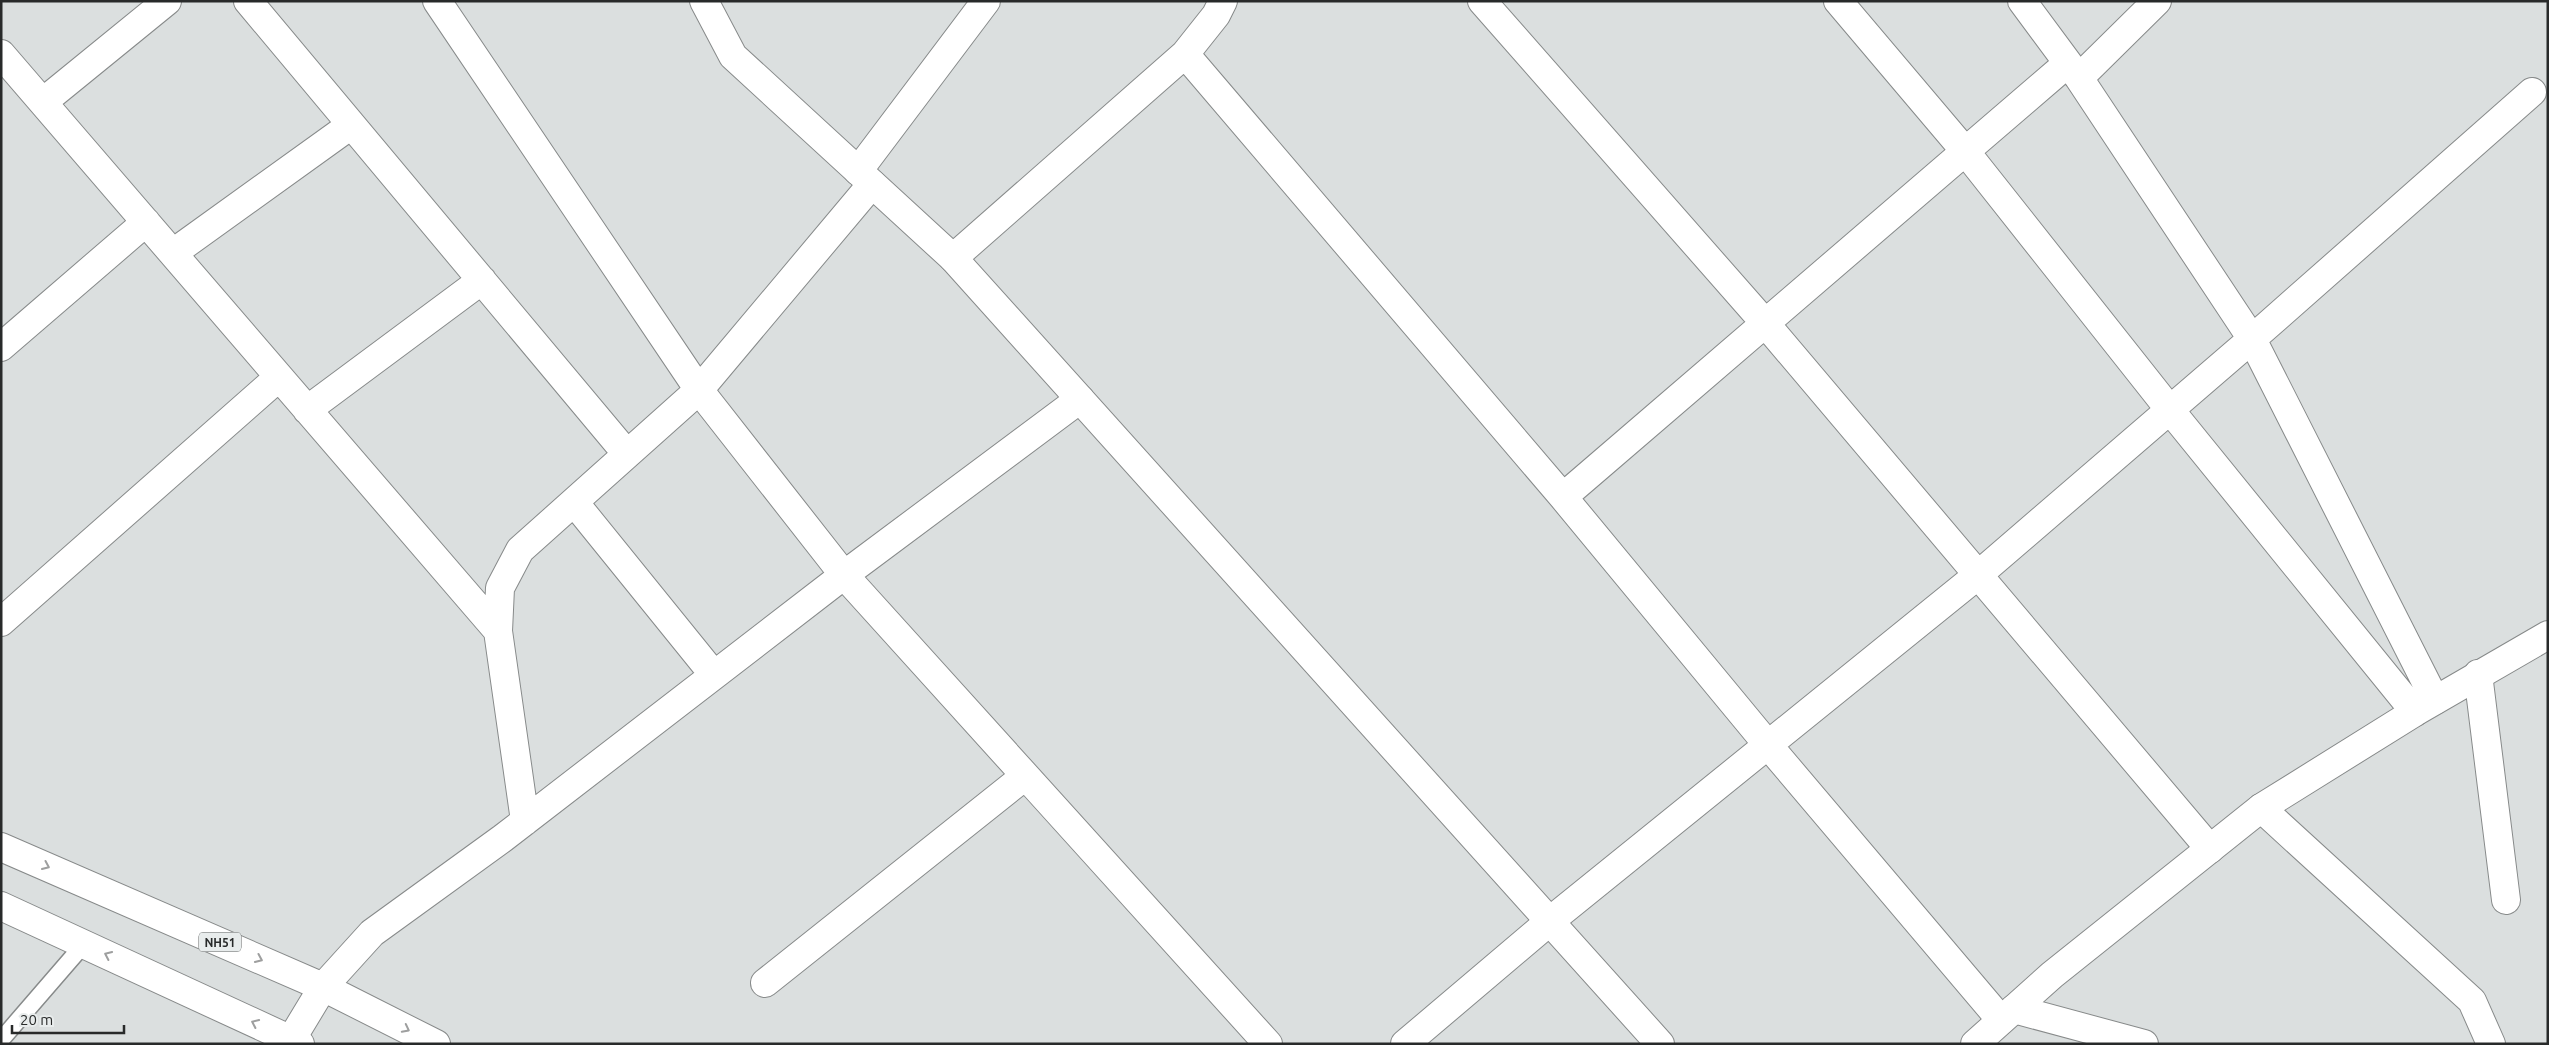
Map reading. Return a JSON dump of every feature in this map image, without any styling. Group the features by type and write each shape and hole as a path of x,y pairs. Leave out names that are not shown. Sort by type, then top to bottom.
{"main road":[{"path":"43,102 167,1"},
{"path":"248,1 627,454"},
{"path":"438,1 699,390 844,575 1268,1044"},
{"path":"704,1 733,56 953,258 1660,1044"},
{"path":"525,821 498,631 500,588 520,550 699,390 865,177 986,1"},
{"path":"953,258 1186,54 1216,15 1223,1"},
{"path":"1482,1 1764,323 2210,849"},
{"path":"1838,1 1965,151 2170,410 2425,706"},
{"path":"2022,1 2073,71 2252,338 2425,706"},
{"path":"1563,497 1965,151 2073,71 2158,1"},
{"path":"1,54 498,631"},
{"path":"1186,54 1563,497 1768,746 2008,1015 2144,1044"},
{"path":"1405,1044 1550,921 1978,575 2170,410 2532,92"},
{"path":"173,253 351,125"},
{"path":"2,345 146,222"},
{"path":"307,410 482,280"},
{"path":"1,622 279,377"},
{"path":"1,906 295,1042 323,987 372,933 503,838 844,575 1080,399"},
{"path":"574,502 714,675"},
{"path":"1975,1044 2052,975 2261,808 2478,674 2548,635"},
{"path":"2478,674 2506,900"},
{"path":"765,983 1026,776"},
{"path":"2261,808 2472,1001 2491,1044"},
{"name":"NH51","path":"1,846 323,987 436,1044"}],"lane":[{"path":"1,1040 84,944"}]}
